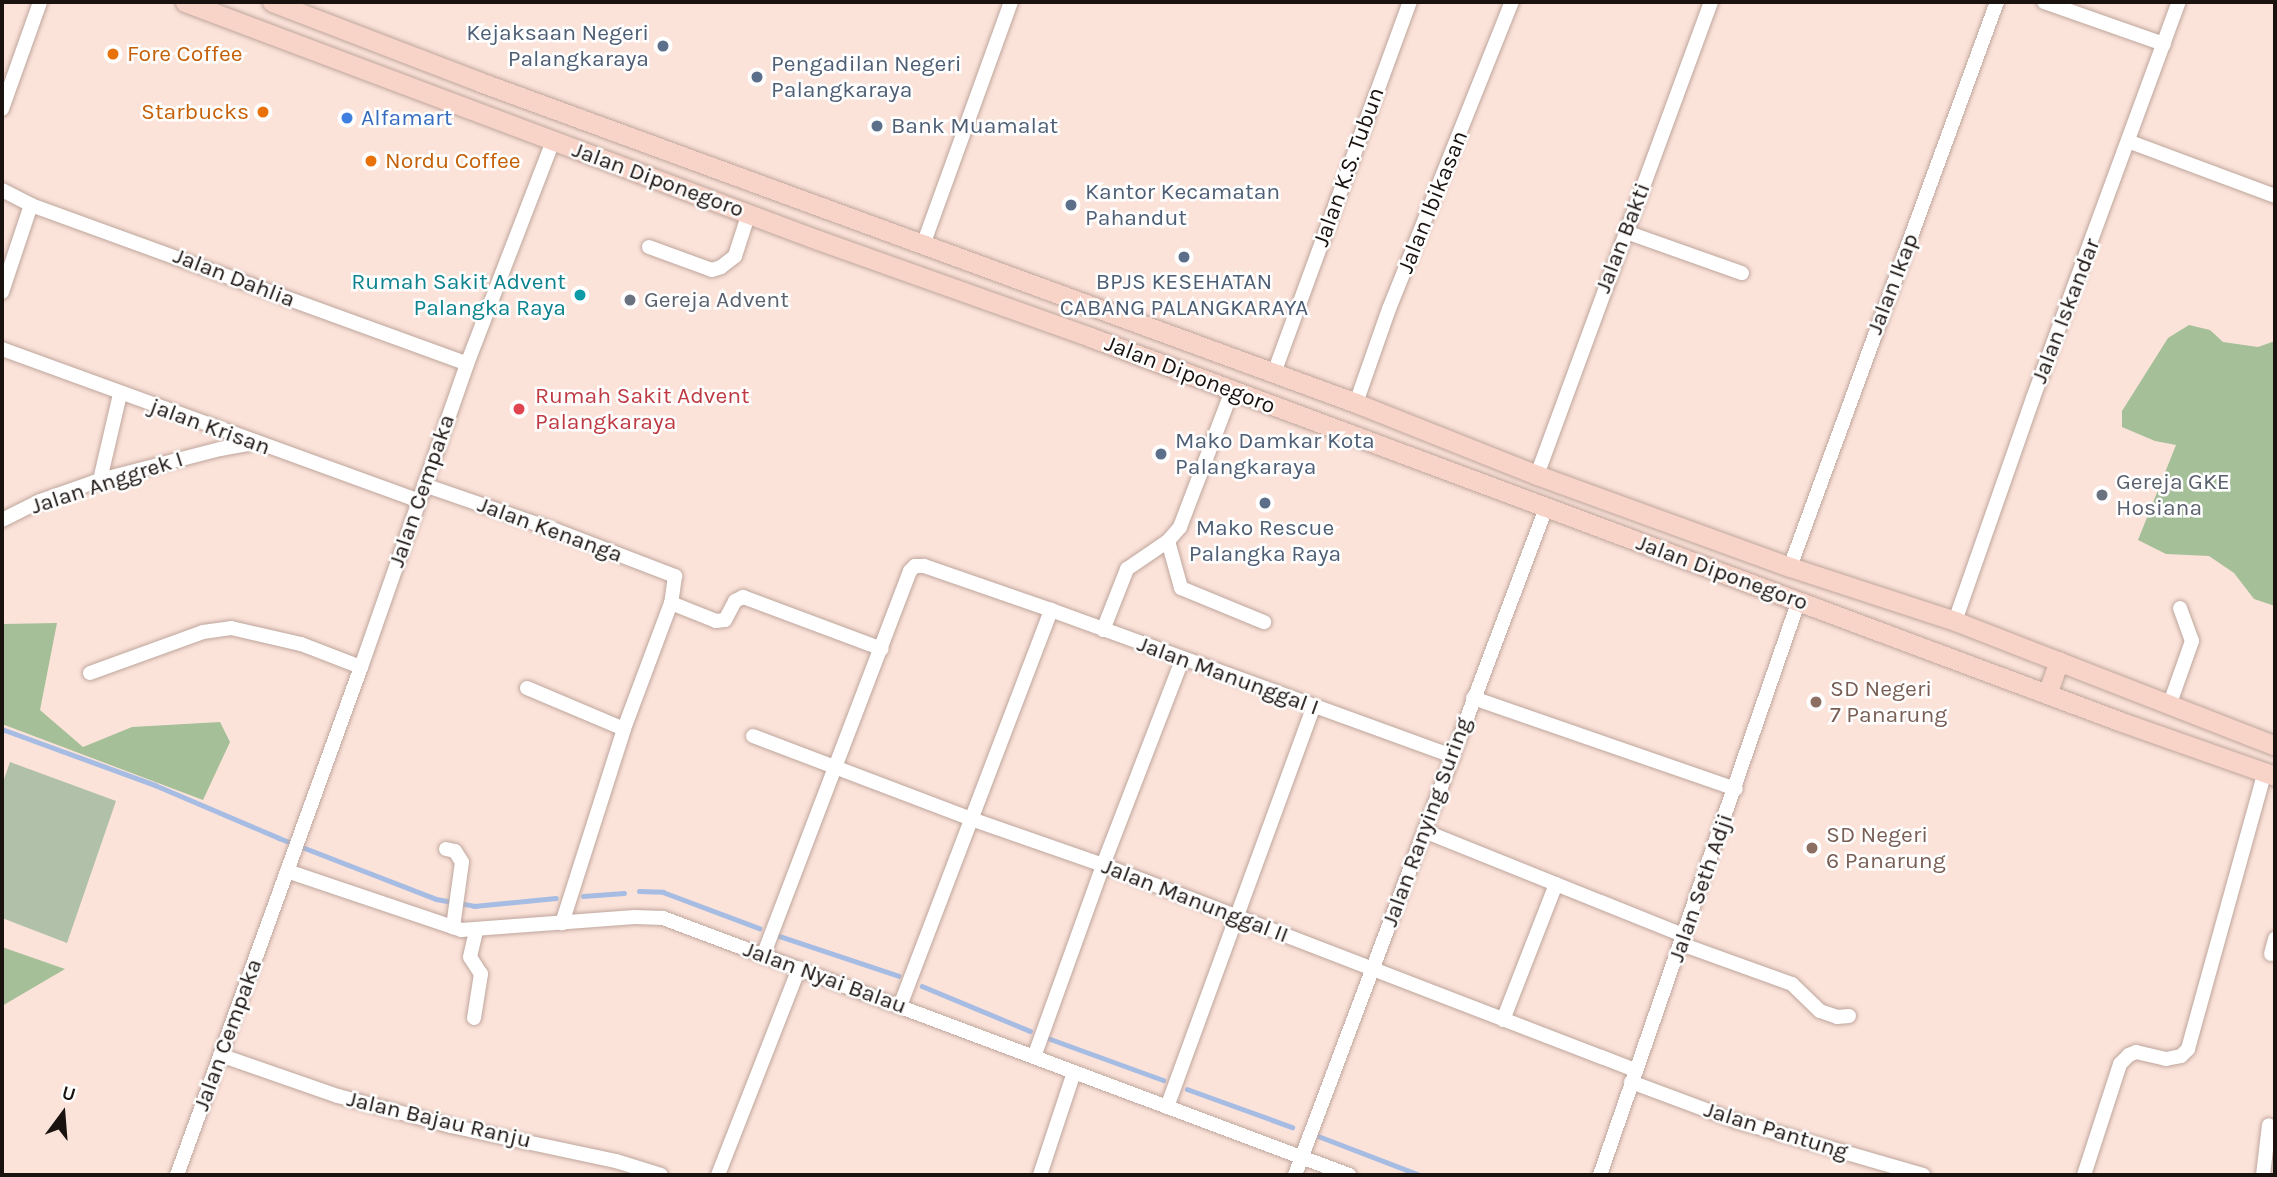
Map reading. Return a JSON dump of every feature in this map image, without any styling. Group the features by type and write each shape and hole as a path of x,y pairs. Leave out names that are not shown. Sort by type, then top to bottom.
{"main road":[{"name":"Jalan Diponegoro","path":"185,2 2046,694 2270,774"},
{"name":"Jalan Diponegoro","path":"272,2 307,8 563,112 1356,403 1537,475 1790,567 1955,621 2275,746"},
{"path":"553,141 563,112"},
{"path":"695,193 705,165"},
{"path":"1090,337 1100,309"},
{"path":"2046,694 2059,661"},
{"path":"2119,721 2130,690"}],"street":[{"path":"2,110 40,2"},
{"path":"923,245 1011,2"},
{"name":"Jalan K.S. Tubun","path":"1274,373 1410,2"},
{"name":"Jalan Ibikasan","path":"1356,403 1389,309 1512,2"},
{"name":"Jalan Bakti","path":"1537,475 1711,2"},
{"name":"Jalan Ikap","path":"1790,567 1997,2"},
{"path":"2043,2 2164,44"},
{"name":"Jalan Iskandar","path":"1955,621 2033,398 2130,142 2179,2"},
{"name":"Jalan Cempaka","path":"177,1175 361,667 467,364 553,141"},
{"path":"2130,142 2275,196"},
{"name":"Jalan Dahlia","path":"2,190 31,205 467,364"},
{"path":"2,292 31,205"},
{"path":"649,247 712,270 721,267 735,256 749,213"},
{"path":"1626,232 1742,273"},
{"name":"jalan Krisan","path":"2,349 419,501"},
{"path":"1103,629 1127,569 1168,541 1180,527 1232,391"},
{"path":"100,480 120,394"},
{"name":"Jalan Anggrek I","path":"2,520 40,501 100,480 220,449 255,443"},
{"name":"Jalan Kenanga","path":"424,485 555,530 675,576 671,603"},
{"name":"Jalan Ranying Suring","path":"1295,1175 1546,508"},
{"path":"1168,541 1181,588 1264,622"},
{"name":"Jalan Manunggal I","path":"882,649 915,566 924,566 1051,610 1313,708 1453,756"},
{"path":"564,913 624,729 671,603 716,621 725,621 735,601 743,597 882,649 767,946"},
{"name":"Jalan Seth Adji","path":"1600,1175 1798,600"},
{"path":"2169,706 2192,641 2180,608"},
{"path":"904,996 1051,610"},
{"path":"90,673 203,632 231,628 301,644 361,667"},
{"path":"1037,1048 1103,864 1182,660"},
{"path":"527,688 624,729"},
{"path":"1473,698 1735,789"},
{"path":"1171,1097 1313,708"},
{"name":"Jalan Manunggal II","path":"753,736 971,819 1103,864 1503,1020 1633,1075"},
{"path":"2084,1175 2120,1064 2136,1052 2166,1059 2181,1055 2188,1049 2270,774"},
{"path":"1424,831 1792,984 1820,1011 1837,1017 1849,1016"},
{"path":"446,849 455,850 463,862 455,917"},
{"name":"Jalan Nyai Balau","path":"287,872 455,917 476,930 564,913 650,916 767,946 799,968 904,996 1037,1048 1074,1072 1171,1097 1305,1147 1349,1175"},
{"path":"1503,1020 1556,884"},
{"path":"474,1018 481,984 481,974 470,957 476,930"},
{"path":"2271,954 2275,939"},
{"path":"718,1175 799,968"},
{"name":"Jalan Bajau Ranju","path":"220,1055 338,1096 451,1126 617,1161 661,1175"},
{"path":"1040,1175 1074,1072"},
{"name":"Jalan Pantung","path":"1633,1075 1736,1121 1923,1175"},
{"path":"2263,1175 2269,1125"}],"green space":[{"path":"2189,325 2210,330 2223,342 2258,347 2275,341 2275,606 2254,599 2234,573 2209,556 2166,554 2138,540 2176,445 2155,441 2122,427 2122,411 2168,338"},
{"path":"57,623 40,710 83,747 132,727 220,722 230,742 203,800 2,724 2,624"},
{"path":"10,762 116,801 67,943 2,918 2,785"},
{"path":"2,947 65,969 2,1006"}],"waterway":[{"path":"2,729 155,785 279,838 436,899 474,906 556,898"},
{"path":"639,891 663,892 759,928"},
{"path":"583,896 624,893"},
{"path":"779,936 899,976"},
{"path":"922,986 1030,1031"},
{"path":"1045,1037 1163,1080"},
{"path":"1187,1089 1292,1127"},
{"path":"1313,1134 1420,1175"}],"place":[{"name":"Kejaksaan Negeri Palangkaraya","path":"663,46"},
{"name":"Fore Coffee","path":"113,54"},
{"name":"Pengadilan Negeri Palangkaraya","path":"757,77"},
{"name":"Starbucks","path":"263,112"},
{"name":"Alfamart","path":"347,118"},
{"name":"Bank Muamalat","path":"877,126"},
{"name":"Nordu Coffee","path":"371,161"},
{"name":"Kantor Kecamatan Pahandut","path":"1071,205"},
{"name":"BPJS KESEHATAN CABANG PALANGKARAYA","path":"1184,257"},
{"name":"Rumah Sakit Advent Palangka Raya","path":"580,295"},
{"name":"Gereja Advent","path":"630,300"},
{"name":"Rumah Sakit Advent Palangkaraya","path":"519,409"},
{"name":"Mako Damkar Kota Palangkaraya","path":"1161,454"},
{"name":"Gereja GKE Hosiana","path":"2102,495"},
{"name":"Mako Rescue Palangka Raya","path":"1265,503"},
{"name":"SD Negeri 7 Panarung","path":"1816,702"},
{"name":"SD Negeri 6 Panarung","path":"1812,848"}]}
